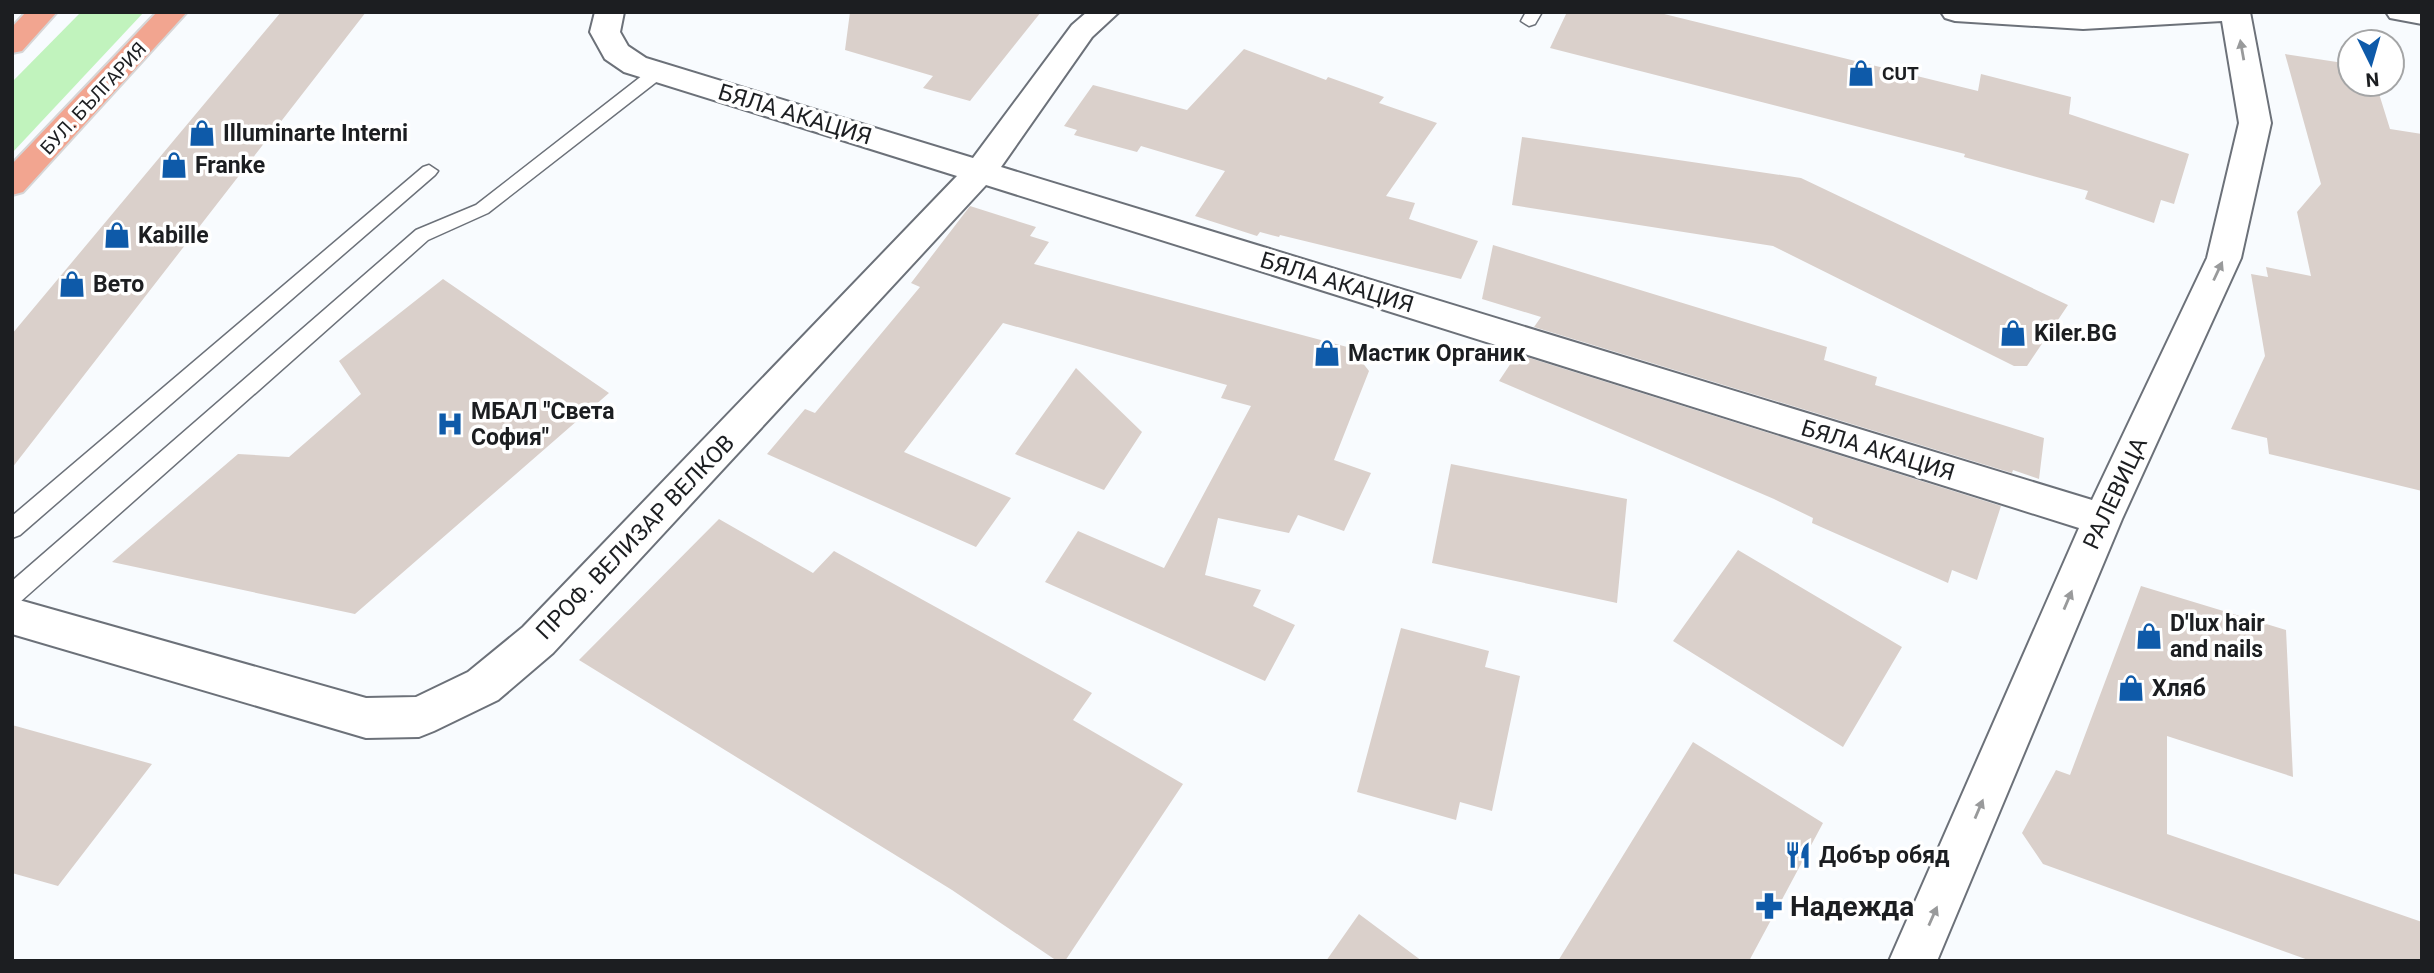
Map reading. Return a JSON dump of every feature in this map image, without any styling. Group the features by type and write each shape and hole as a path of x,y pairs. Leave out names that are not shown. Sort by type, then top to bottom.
{"main road":[{"path":"12,44 43,12"},
{"name":"БУЛ. БЪЛГАРИЯ","path":"12,184 173,12"}],"street":[{"name":"БЯЛА АКАЦИЯ","path":"610,12 605,32 616,52 635,65 2102,519"},
{"name":"ПРОФ. ВЕЛИЗАР ВЕЛКОВ","path":"12,615 366,718 419,717 484,686 538,640 981,171 1082,32 1105,12"},
{"path":"1955,12 2083,20 2222,12"},
{"name":"РАЛЕВИЦА","path":"1913,961 2102,519 2224,258 2255,123 2235,12"},
{"path":"2400,12 2422,15"}],"lane":[{"path":"12,595 422,235 482,209 658,72"},
{"path":"12,529 429,171"}],"green space":[{"path":"81,12 144,12 12,153 12,82"}],"building":[{"path":"281,12 366,12 12,468 12,334"},
{"path":"850,12 1041,12 970,101 923,88 933,76 845,50"},
{"path":"1567,12 1656,12 1978,91 1981,74 2071,97 2069,114 2189,154 2174,204 2161,200 2154,223 2085,199 2088,191 1964,157 1965,154 1550,48"},
{"path":"1244,49 1326,80 1328,77 1384,97 1379,103 1437,123 1386,196 1415,203 1409,219 1478,241 1461,279 1280,235 1279,237 1260,232 1257,236 1195,216 1225,171 1141,146 1137,152 1074,135 1077,130 1064,126 1093,85 1187,110"},
{"path":"2285,54 2336,62 2336,98 2380,98 2390,129 2422,134 2422,491 2269,454 2267,438 2231,429 2265,356 2251,274 2268,277 2266,267 2311,276 2297,212 2321,184"},
{"path":"1522,137 1801,178 2068,305 2027,366 2014,366 1773,246 1512,205"},
{"path":"970,206 1036,227 1030,236 1049,242 1034,264 1351,348 1369,371 1334,460 1371,473 1344,531 1298,515 1289,533 1218,518 1205,575 1261,590 1253,606 1295,625 1265,681 1045,582 1078,531 1164,568 1251,406 1221,398 1227,385 1003,323 904,452 1011,498 976,547 767,454 805,409 815,413 920,287 911,283"},
{"path":"1493,245 1827,347 1824,360 1877,377 1875,385 2044,438 2039,479 1534,327 1541,317 1482,299"},
{"name":"МБАЛ \"Света София\"","path":"443,279 609,393 355,614 112,562 238,454 289,457 361,394 339,361"},
{"path":"1517,354 2001,506 1977,580 1952,570 1948,583 1812,523 1813,518 1774,499 1499,381"},
{"path":"1076,368 1142,432 1104,490 1015,454"},
{"path":"1451,464 1627,499 1617,603 1432,563"},
{"path":"719,519 813,573 834,551 1092,693 1073,720 1183,784 1065,961 1057,961 952,890 579,660"},
{"path":"1738,550 1902,647 1843,747 1673,641"},
{"path":"2141,586 2286,630 2293,777 2167,736 2167,834 2422,922 2422,961 2311,961 2043,864 2022,833 2056,770 2070,775"},
{"path":"1401,628 1489,651 1485,667 1520,676 1492,811 1460,802 1456,820 1357,792"},
{"path":"12,725 152,764 58,886 12,873"},
{"path":"1693,742 1823,823 1749,961 1558,961"},
{"path":"1359,914 1422,961 1326,961"}],"place":[{"name":"CUT","path":"1861,73"},
{"name":"Illuminarte Interni","path":"202,133"},
{"name":"Franke","path":"174,165"},
{"name":"Kabille","path":"117,235"},
{"name":"Вето","path":"72,284"},
{"name":"Kiler.BG","path":"2013,333"},
{"name":"Мастик Органик","path":"1327,353"},
{"name":"МБАЛ \"Света София\"","path":"450,424"},
{"name":"D'lux hair and nails","path":"2149,636"},
{"name":"Хляб","path":"2131,688"},
{"name":"Добър обяд","path":"1798,855"},
{"name":"Надежда","path":"1769,906"}]}
